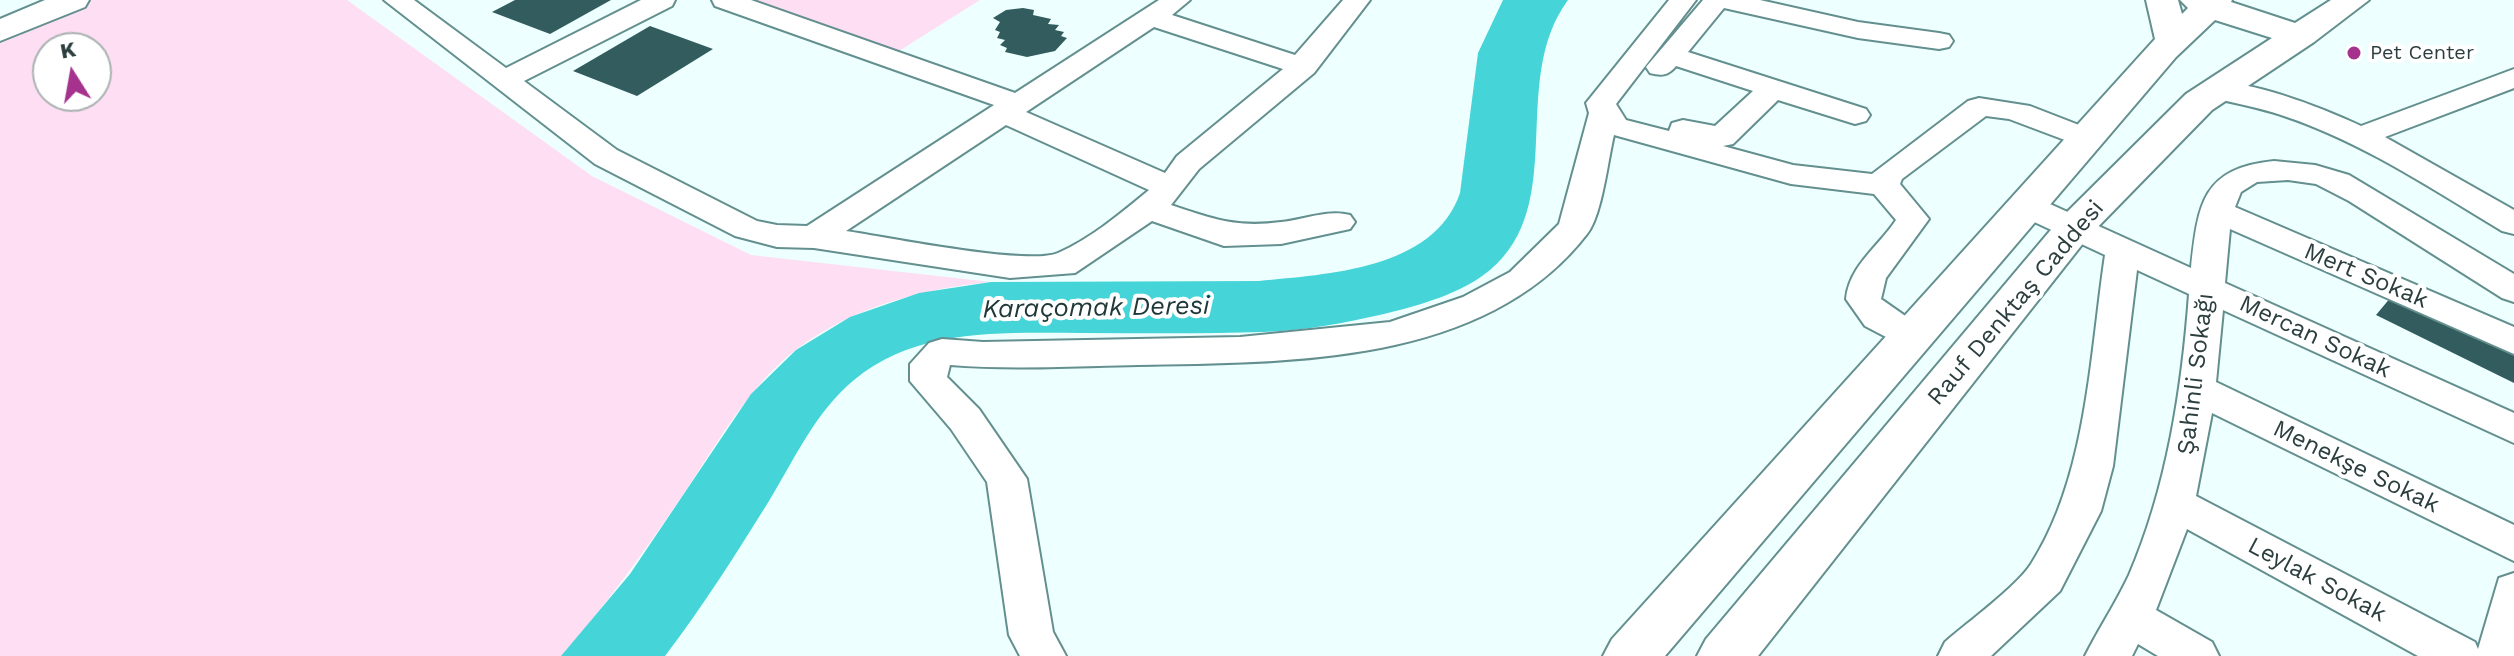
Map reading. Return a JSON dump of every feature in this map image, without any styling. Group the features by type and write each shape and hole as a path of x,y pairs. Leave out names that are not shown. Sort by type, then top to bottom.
{"main road":[{"path":"0,5 13,0"},
{"path":"0,31 73,0"},
{"path":"2162,0 2173,42"},
{"name":"Rauf Denktaş Caddesi","path":"1725,656 2074,228 2199,102 2353,0"},
{"path":"1631,656 2207,2 2255,24 2302,35"}],"street":[{"path":"397,0 606,157 747,229 777,236 814,237 1010,267 1063,265 1122,229 1160,198 1188,163 1304,67 1357,0"},
{"path":"504,80 662,0"},
{"path":"725,0 1009,108 1224,235 1281,233 1338,222"},
{"path":"814,237 1009,108 1138,7 1177,0"},
{"path":"1683,0 1601,103 1604,113 1615,126 1629,131 1791,174 1884,185 1913,219 1907,233 1863,283 1861,297 1868,310 1911,338"},
{"path":"1717,0 1633,99 1630,110 1648,122 1722,137 1773,88"},
{"path":"1723,0 1858,30 1939,41"},
{"path":"1138,7 1304,67"},
{"path":"1670,55 1855,115"},
{"path":"2361,136 2514,78"},
{"path":"2216,90 2275,101 2361,136 2514,224"},
{"path":"1884,185 1887,175 1979,107 1992,105 2086,139"},
{"path":"1043,656 1031,635 1007,479 965,419 929,381 928,364 942,352 983,355 1240,350 1393,334 1476,305 1522,280 1575,228 1604,113"},
{"name":"Şahinli Sokağı","path":"2108,656 2132,618 2176,504 2199,390 2217,211 2224,190 2235,179 2254,173 2282,172 2338,181 2514,290"},
{"name":"Mercan Sokak","path":"2027,206 2514,429"},
{"name":"Mert Sokak","path":"2217,211 2514,341"},
{"path":"1961,656 2045,579 2080,511 2093,466 2123,250"},
{"name":"Menekşe Sokak","path":"2199,390 2514,544"},
{"name":"Leylak Sokak","path":"2176,504 2459,656"},
{"path":"2499,656 2514,591"},
{"path":"2132,618 2196,656"}],"shaded area":[{"path":"93,0 347,0 592,176 751,255 991,282 940,289 866,311 820,333 780,363 734,417 639,558 561,656 0,656 0,38"},
{"path":"752,0 980,0 899,51"}],"water":[{"name":"Karaçomak Deresi","path":"1503,0 1568,0 1551,32 1542,67 1534,177 1527,211 1514,243 1479,278 1440,298 1412,307 1308,328 1240,333 992,334 934,342 906,350 854,380 828,406 732,560 665,656 561,656 630,574 751,394 796,350 850,317 919,293 991,282 1259,281 1315,275 1375,263 1403,253 1427,238 1447,219 1460,193 1478,53"}],"building":[{"path":"515,0 611,0 550,34 492,12"},
{"path":"1006,10 1034,10 1033,15 1051,19 1048,24 1059,25 1055,30 1064,32 1061,36 1067,38 1055,51 1027,57 1005,52 1007,48 1000,45 1005,40 997,38 1000,32 995,30 1000,22 993,18"},
{"path":"650,26 713,49 637,96 573,71"},
{"path":"2396,291 2514,344 2514,383 2376,315"}],"place":[{"name":"Pet Center","path":"2354,53"}]}
